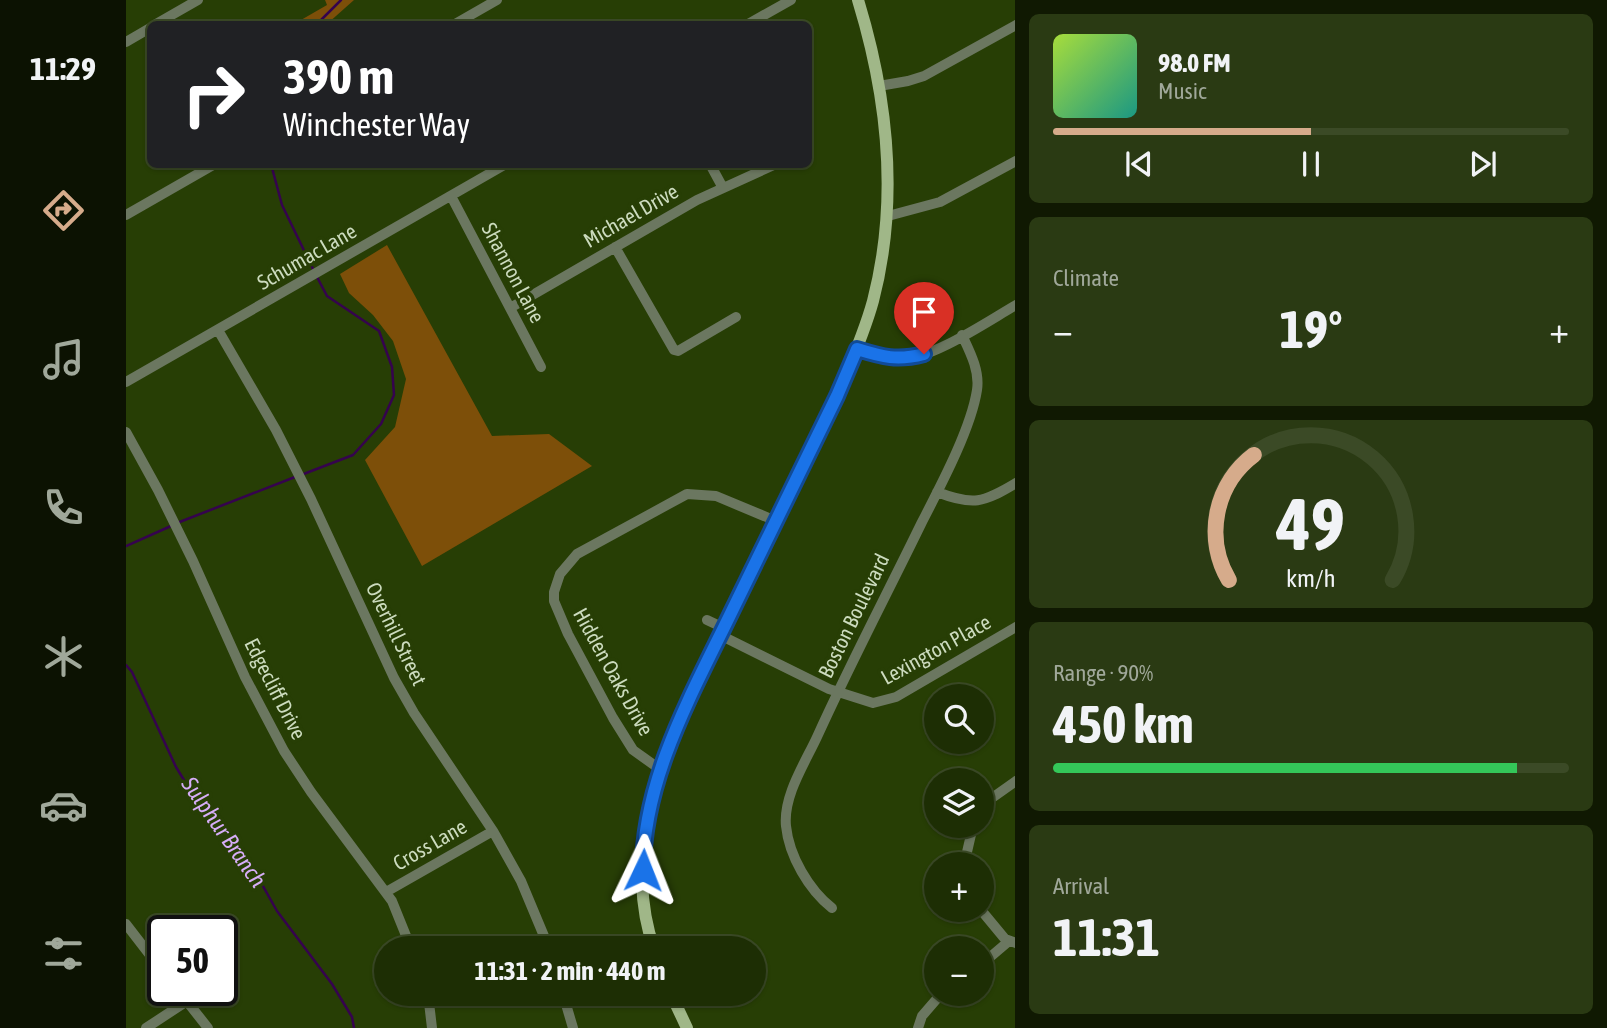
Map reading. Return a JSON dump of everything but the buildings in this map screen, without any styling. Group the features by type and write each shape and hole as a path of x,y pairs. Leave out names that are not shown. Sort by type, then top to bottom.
{"main road":[{"path":"651,936 646,916 643,852 648,809 661,770 698,681 837,396 857,349 880,273 888,216 887,142 879,86 867,28 858,0"},
{"path":"677,1006 687,1028"}],"street":[{"path":"161,21 198,0"},
{"path":"460,21 497,0"},
{"path":"753,21 791,0"},
{"path":"879,86 908,82 924,76 1015,26"},
{"path":"126,42 147,30"},
{"path":"888,216 940,202 1015,162"},
{"path":"126,215 208,168"},
{"name":"Schumac Lane","path":"126,382 499,168"},
{"path":"712,168 723,188"},
{"name":"Michael Drive","path":"510,307 723,188 767,168"},
{"name":"Shannon Lane","path":"451,196 541,367"},
{"path":"615,247 674,350 678,351 736,317"},
{"path":"857,349 889,358 903,359 924,354 1015,306"},
{"name":"Overhill Street","path":"218,330 299,475 394,678 414,713 493,831 521,881 544,936"},
{"name":"Boston Boulevard","path":"832,908 816,893 795,858 786,825 791,795 838,692 937,492 971,415 978,388 973,359 962,335"},
{"name":"Edgecliff Drive","path":"126,432 175,524 245,677 284,751 311,792 386,892 406,936"},
{"path":"937,492 960,501 988,500 1015,485"},
{"name":"Hidden Oaks Drive","path":"661,770 633,750 612,718 568,634 554,601 560,574 578,554 687,494 716,496 776,521"},
{"name":"Lexington Place","path":"707,620 722,631 838,692 873,703 896,697 1015,628"},
{"path":"994,796 1015,781"},
{"name":"Cross Lane","path":"386,892 493,831"},
{"path":"990,922 1012,942 994,955"},
{"path":"126,924 147,951"},
{"path":"146,1028 179,1006"},
{"path":"191,1006 208,1028"},
{"path":"429,1006 432,1028"},
{"path":"567,1006 573,1028"},
{"path":"918,1028 922,1016 931,1006"}],"shaded area":[{"path":"325,0 354,0 330,21 299,21 327,5"},
{"path":"387,245 492,436 549,434 592,466 422,566 365,460 395,427 406,379 393,341 373,315 349,293 340,274"}],"waterway":[{"path":"320,21 341,0"},
{"path":"272,168 282,205 314,271"},
{"path":"301,475 353,455 381,424 394,395 392,367 379,331 327,296 317,277"},
{"path":"177,523 295,477"},
{"path":"126,546 171,526"},
{"name":"Sulphur Branch","path":"126,665 132,672 176,767 195,798 250,863 277,911 332,984 352,1017 354,1028"}],"route":[{"path":"643,870 648,809 676,731 857,349 889,358 903,359 924,354"}]}
